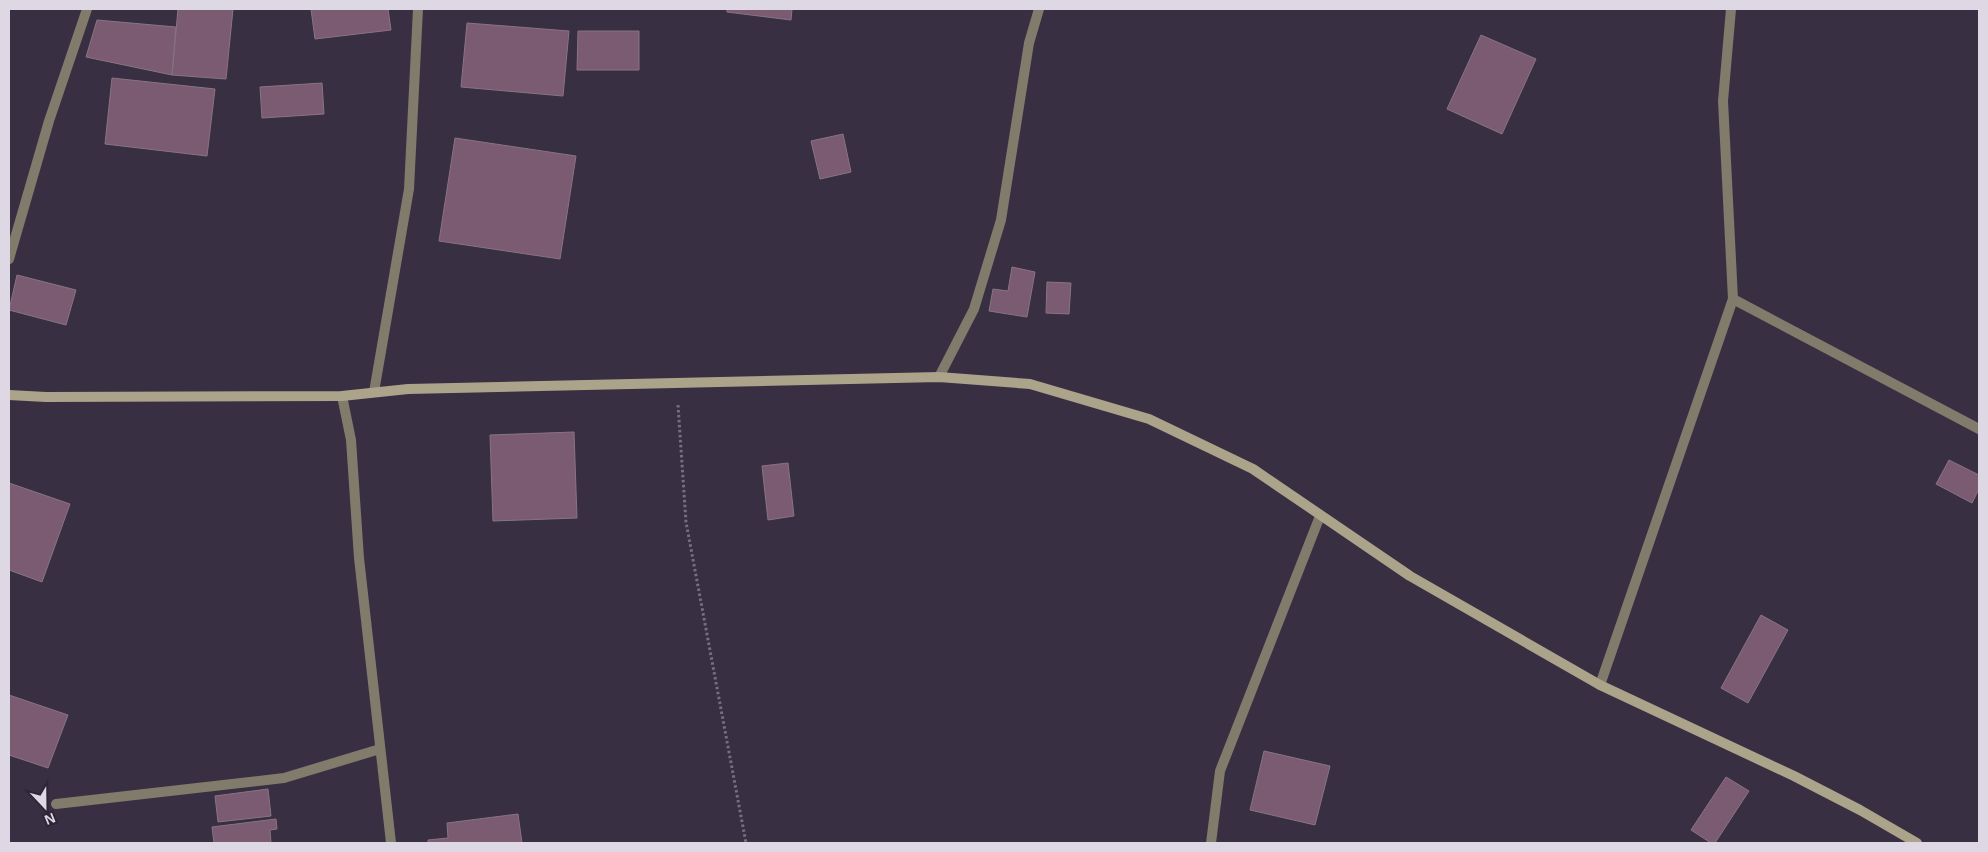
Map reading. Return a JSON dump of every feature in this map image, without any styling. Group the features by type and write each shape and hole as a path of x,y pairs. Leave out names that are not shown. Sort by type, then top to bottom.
{"street":[{"path":"9,259 50,121 87,9"},
{"path":"374,392 408,189 418,9"},
{"path":"939,377 974,309 1001,220 1029,43 1039,9"},
{"path":"1600,685 1732,299 1722,101 1731,9"},
{"path":"1732,299 1979,428"},
{"path":"9,395 46,397 342,396 374,392 939,377 1030,384 1149,419 1253,469 1410,576 1600,685 1794,776 1860,810 1917,843"},
{"path":"342,396 351,440 359,558 391,843"},
{"path":"1210,843 1220,771 1320,516"},
{"path":"56,804 284,778 380,749"}],"path":[{"path":"676,383 686,522 746,843"}],"building":[{"path":"178,9 233,9 226,79 172,75"},
{"path":"311,9 388,9 391,30 315,39"},
{"path":"727,9 792,9 791,20 727,12"},
{"path":"97,20 176,27 172,75 86,57"},
{"path":"467,23 569,31 563,96 461,87"},
{"path":"578,31 639,31 639,70 577,70"},
{"path":"1481,35 1536,59 1502,134 1447,109"},
{"path":"112,78 215,89 207,156 105,144"},
{"path":"322,83 324,114 262,118 260,87"},
{"path":"843,134 851,172 820,179 811,141"},
{"path":"455,138 576,156 560,259 439,241"},
{"path":"1012,267 1035,272 1027,317 989,311 993,289 1008,291"},
{"path":"17,275 76,290 66,325 9,310"},
{"path":"1047,282 1071,283 1069,314 1046,313"},
{"path":"574,432 577,518 493,521 490,435"},
{"path":"1949,460 1979,475 1979,489 1972,503 1936,484"},
{"path":"788,463 794,516 768,520 762,466"},
{"path":"9,483 70,504 42,582 9,570"},
{"path":"1761,615 1788,630 1748,703 1721,688"},
{"path":"9,695 68,715 48,768 9,755"},
{"path":"1264,751 1330,766 1315,825 1250,810"},
{"path":"1726,777 1749,791 1715,843 1711,843 1691,830"},
{"path":"268,789 271,816 218,822 215,796"},
{"path":"518,814 522,843 428,843 428,840 448,838 447,823"},
{"path":"276,819 277,829 270,830 271,843 214,843 212,827"}]}
